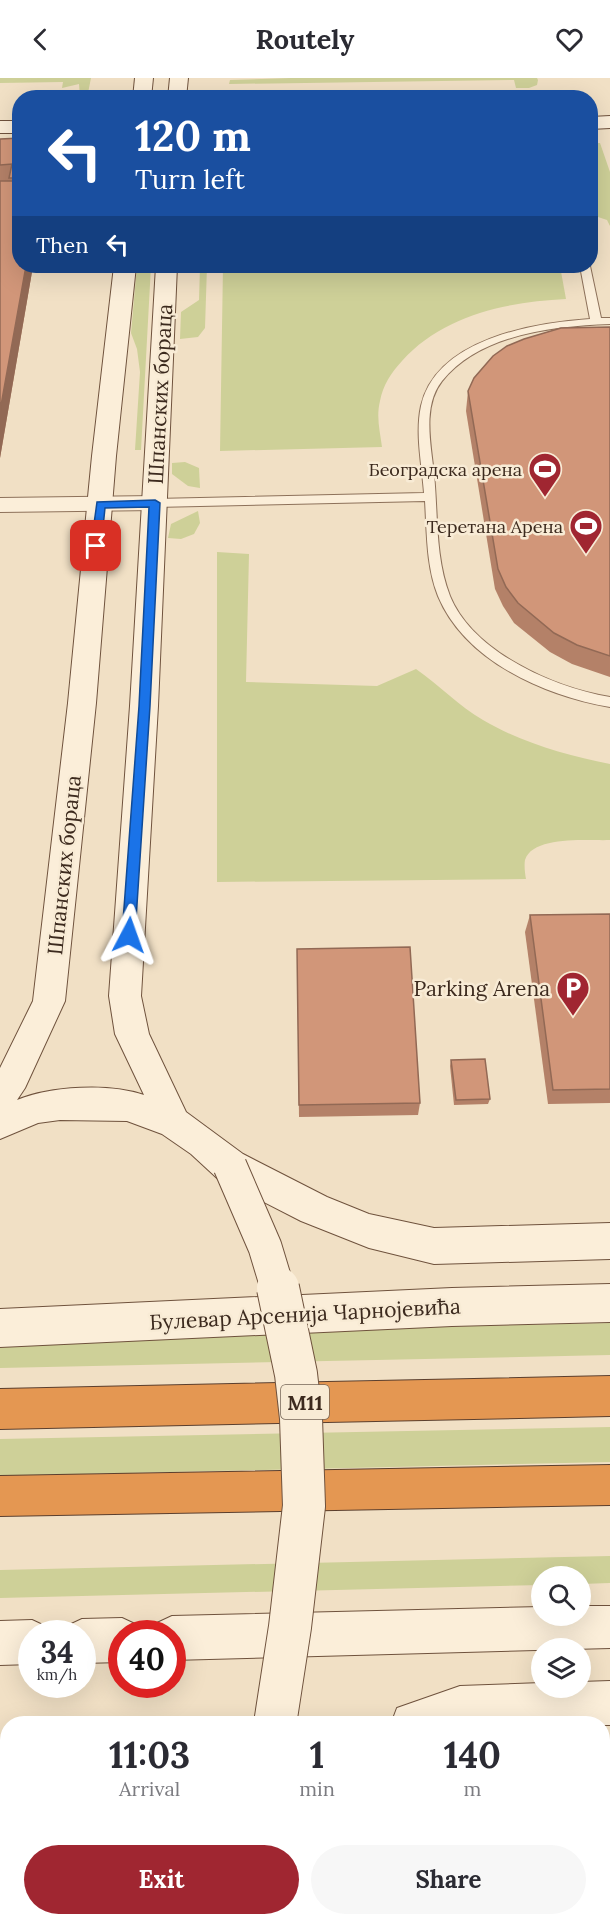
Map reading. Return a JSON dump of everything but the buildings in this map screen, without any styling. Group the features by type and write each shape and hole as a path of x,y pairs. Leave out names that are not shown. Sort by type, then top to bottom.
{"highway":[{"name":"M11","path":"0,1409 610,1396"},
{"path":"0,1496 610,1485"}],"street":[{"name":"Шпанских бораца","path":"0,1096 13,1077 49,1001 82,703 124,273"},
{"name":"Шпанских бораца","path":"167,273 144,706 125,996 132,1034 174,1123"},
{"path":"0,505 155,503"},
{"path":"0,1123 36,1108 85,1103 128,1105 174,1123 230,1166 314,1209 369,1231 434,1246 610,1241"},
{"path":"230,1166 250,1205 270,1256 286,1316 302,1420 304,1508 288,1649 276,1716"},
{"name":"Булевар Арсенија Чарнојевића","path":"0,1328 452,1306 610,1302"},
{"path":"186,1638 610,1627"},
{"path":"0,1643 18,1642"},
{"path":"436,1716 460,1708 610,1703"}],"lane":[{"path":"586,273 596,321"},
{"path":"610,321 537,328 487,344 452,365 436,381 428,403 424,426 433,560 447,605 462,627 483,647 527,675 587,699 610,702"},
{"path":"155,503 430,496"}],"green space":[{"path":"0,78 91,78 89,90 79,90 79,84 62,88 63,82 0,83"},
{"path":"537,78 538,80 537,85 529,88 516,88 514,80 229,84 230,80"},
{"path":"598,143 600,143 610,172 610,226 607,220 598,217"},
{"path":"136,273 151,273 141,450 135,450 140,372 137,349 131,333"},
{"path":"200,273 207,273 205,328 198,337 180,339 181,312 199,300"},
{"path":"223,273 561,273 566,299 521,303 477,314 456,322 418,345 394,370 383,390 378,413 382,447 220,451"},
{"path":"185,462 199,468 200,488 188,486 172,474 172,463"},
{"path":"198,511 200,523 194,534 181,539 168,538 171,524"},
{"path":"217,552 249,554 246,682 377,686 416,669 466,708 498,728 545,747 610,764 610,840 563,841 539,846 530,852 525,860 526,879 217,882"},
{"path":"610,1323 610,1355 0,1368 0,1336"},
{"path":"610,1427 610,1462 0,1476 0,1439"},
{"path":"610,1556 610,1583 591,1584 591,1566 531,1566 531,1585 0,1598 0,1570"}],"place":[{"name":"Београдска арена","path":"545,498"},
{"name":"Теретана Арена","path":"586,555"},
{"name":"Parking Arena","path":"573,1017"}],"route":[{"path":"96,546 100,504 155,503 129,935"}]}
